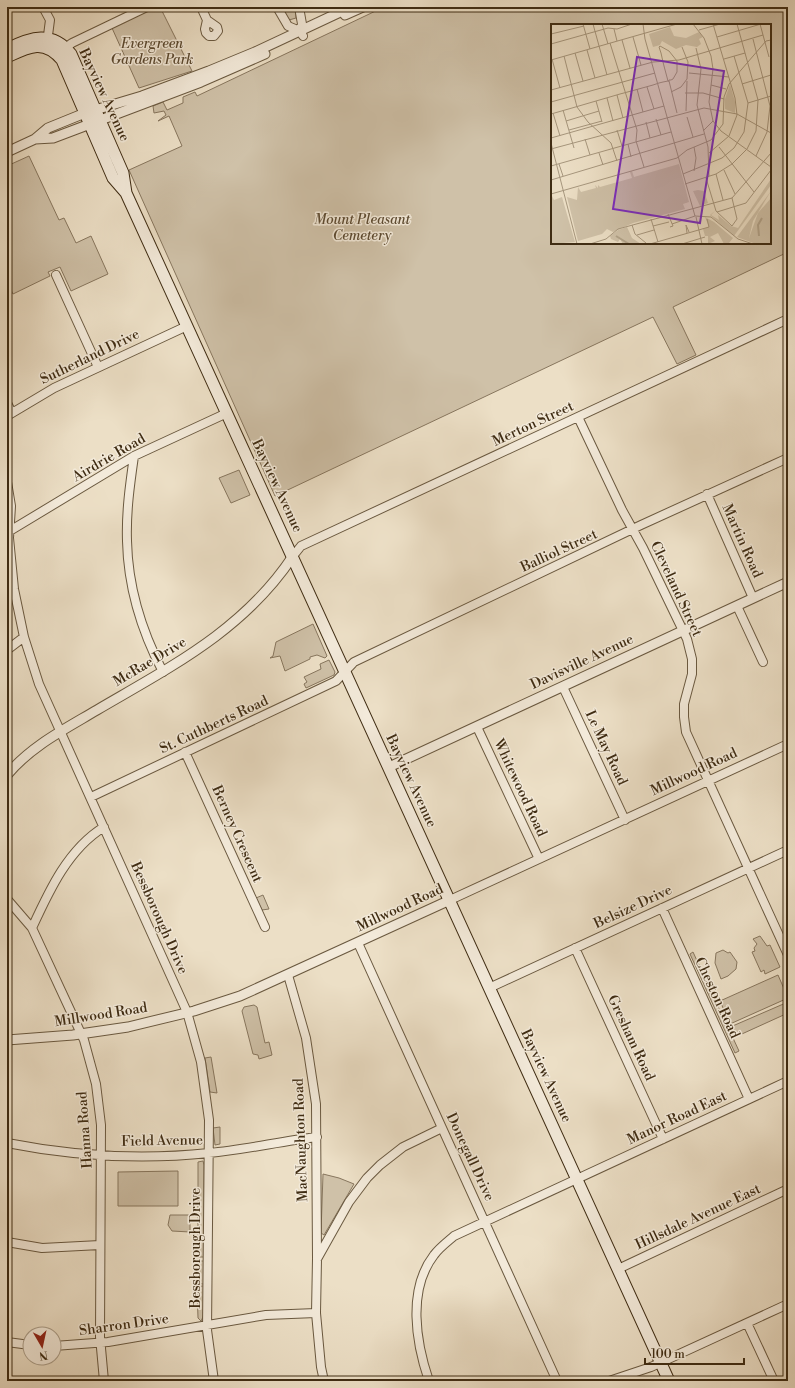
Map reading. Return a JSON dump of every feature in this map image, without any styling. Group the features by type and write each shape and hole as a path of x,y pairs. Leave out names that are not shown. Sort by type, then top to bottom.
{"main road":[{"path":"7,49 27,40 47,43"},
{"path":"7,57 31,47 47,43"},
{"name":"Bayview Avenue","path":"47,43 70,54 96,109 95,122 113,178 126,193 669,1381"},
{"name":"Bayview Avenue","path":"62,51 62,60 85,113 95,122"}],"street":[{"path":"44,7 50,20 47,43"},
{"path":"62,51 147,7"},
{"path":"201,7 207,20"},
{"path":"277,7 288,26 301,33"},
{"path":"299,7 302,24 301,33"},
{"path":"301,33 351,7"},
{"path":"35,139 53,138 95,122 150,97 363,7"},
{"path":"7,152 35,139 48,128 85,113 96,109 150,97"},
{"path":"56,275 98,367"},
{"name":"Merton Street","path":"292,556 300,546 788,319"},
{"name":"Sutherland Drive","path":"9,415 54,388 187,326"},
{"path":"7,403 9,415"},
{"name":"Airdrie Road","path":"9,532 134,456 227,413"},
{"name":"Cleveland Street","path":"578,418 622,510 683,630 692,659 692,674 684,704 684,724 690,742 788,955"},
{"path":"134,456 127,522 127,543 130,569 139,615 146,635 163,672"},
{"name":"Balliol Street","path":"345,671 351,664 360,659 632,529 788,458"},
{"name":"Bessborough Drive","path":"7,482 11,506 9,538 14,589 24,637 40,684 60,731 188,1012 200,1057 206,1091 209,1153 208,1324 214,1381"},
{"name":"Martin Road","path":"707,494 753,598"},
{"name":"McRae Drive","path":"7,775 26,755 60,731 163,672 219,635 242,615 271,585 292,556"},
{"name":"Davisville Avenue","path":"389,767 788,582"},
{"path":"737,606 763,662"},
{"path":"7,650 24,637"},
{"name":"St. Cuthberts Road","path":"91,797 336,681 345,671"},
{"name":"Le May Road","path":"563,687 625,820"},
{"name":"Whitewood Road","path":"477,727 539,859"},
{"name":"Millwood Road","path":"7,1040 80,1034 128,1027 188,1012 240,996 788,744"},
{"name":"Berney Crescent","path":"185,752 265,927"},
{"path":"32,928 59,874 93,833 104,827"},
{"name":"Belsize Drive","path":"489,988 788,850"},
{"name":"Hanna Road","path":"7,899 32,928 80,1034 90,1061 96,1084 101,1125 102,1155 100,1245 101,1343 104,1381"},
{"name":"Cheston Road","path":"662,908 749,1099"},
{"name":"Donegall Drive","path":"358,943 557,1381"},
{"name":"Gresham Road","path":"575,948 662,1139"},
{"name":"MacNaughton Road","path":"288,975 306,1038 315,1097 317,1137 316,1313 321,1367 324,1381"},
{"name":"Manor Road East","path":"429,1381 422,1357 417,1325 417,1297 420,1284 433,1256 442,1245 463,1230 484,1220 788,1081"},
{"path":"317,1259 348,1202 367,1178 380,1165 404,1147 442,1128"},
{"name":"Field Avenue","path":"7,1143 102,1155 159,1156 209,1153 317,1137"},
{"name":"Hillsdale Avenue East","path":"618,1269 788,1189"},
{"path":"7,1242 42,1248 100,1245"},
{"path":"609,1381 660,1362 788,1304"},
{"name":"Sharron Drive","path":"62,1345 101,1343 266,1315 316,1313"},
{"path":"747,1323 774,1381"},
{"path":"7,1342 22,1344"}],"green space":[{"name":"Evergreen Gardens Park","path":"156,7 160,7 192,71 139,88 112,28"},
{"path":"281,7 295,7 296,18 289,20"},
{"name":"Mount Pleasant Cemetery","path":"384,7 788,7 788,252 673,307 696,355 677,364 653,317 275,496 129,170 182,146 169,116 158,121 166,115 164,111 154,113 153,106 163,102 167,110 183,103 183,97 195,92 197,96"},
{"path":"29,156 59,220 64,218 76,243 91,236 108,274 71,291 60,267 48,272 50,276 13,294 7,282 7,166"},
{"path":"239,470 250,495 231,503 219,478"},
{"path":"313,624 327,656 325,658 317,655 310,657 310,659 285,671 280,656 270,658 273,656 276,642"},
{"path":"329,660 335,672 334,675 306,688 304,684 307,682 304,677 321,669 320,664"},
{"path":"263,895 269,909 262,910 256,898"},
{"path":"760,936 767,946 770,945 780,967 765,974 764,970 761,972 752,952 755,951 754,948 757,944 753,939"},
{"path":"723,950 728,953 730,952 737,962 736,969 728,976 721,979 715,963 716,953"},
{"path":"693,952 728,1028 788,1002 788,1013 733,1038 739,1051 735,1053 690,954"},
{"path":"778,975 788,998 730,1024 720,1001"},
{"path":"254,1005 257,1007 265,1043 269,1042 272,1055 259,1059 258,1055 253,1054 242,1011 244,1007"},
{"path":"211,1057 217,1093 210,1092 205,1058"},
{"path":"220,1127 220,1144 215,1145 213,1128"},
{"path":"203,1161 204,1257 198,1257 198,1162"},
{"path":"178,1171 178,1206 118,1206 118,1172"},
{"path":"323,1174 354,1184 324,1235 321,1233"},
{"path":"170,1215 190,1215 190,1232 172,1231 168,1225"},
{"path":"198,1261 204,1261 204,1284 197,1284"},
{"path":"204,1286 204,1315 201,1321 198,1318 197,1287"}]}
